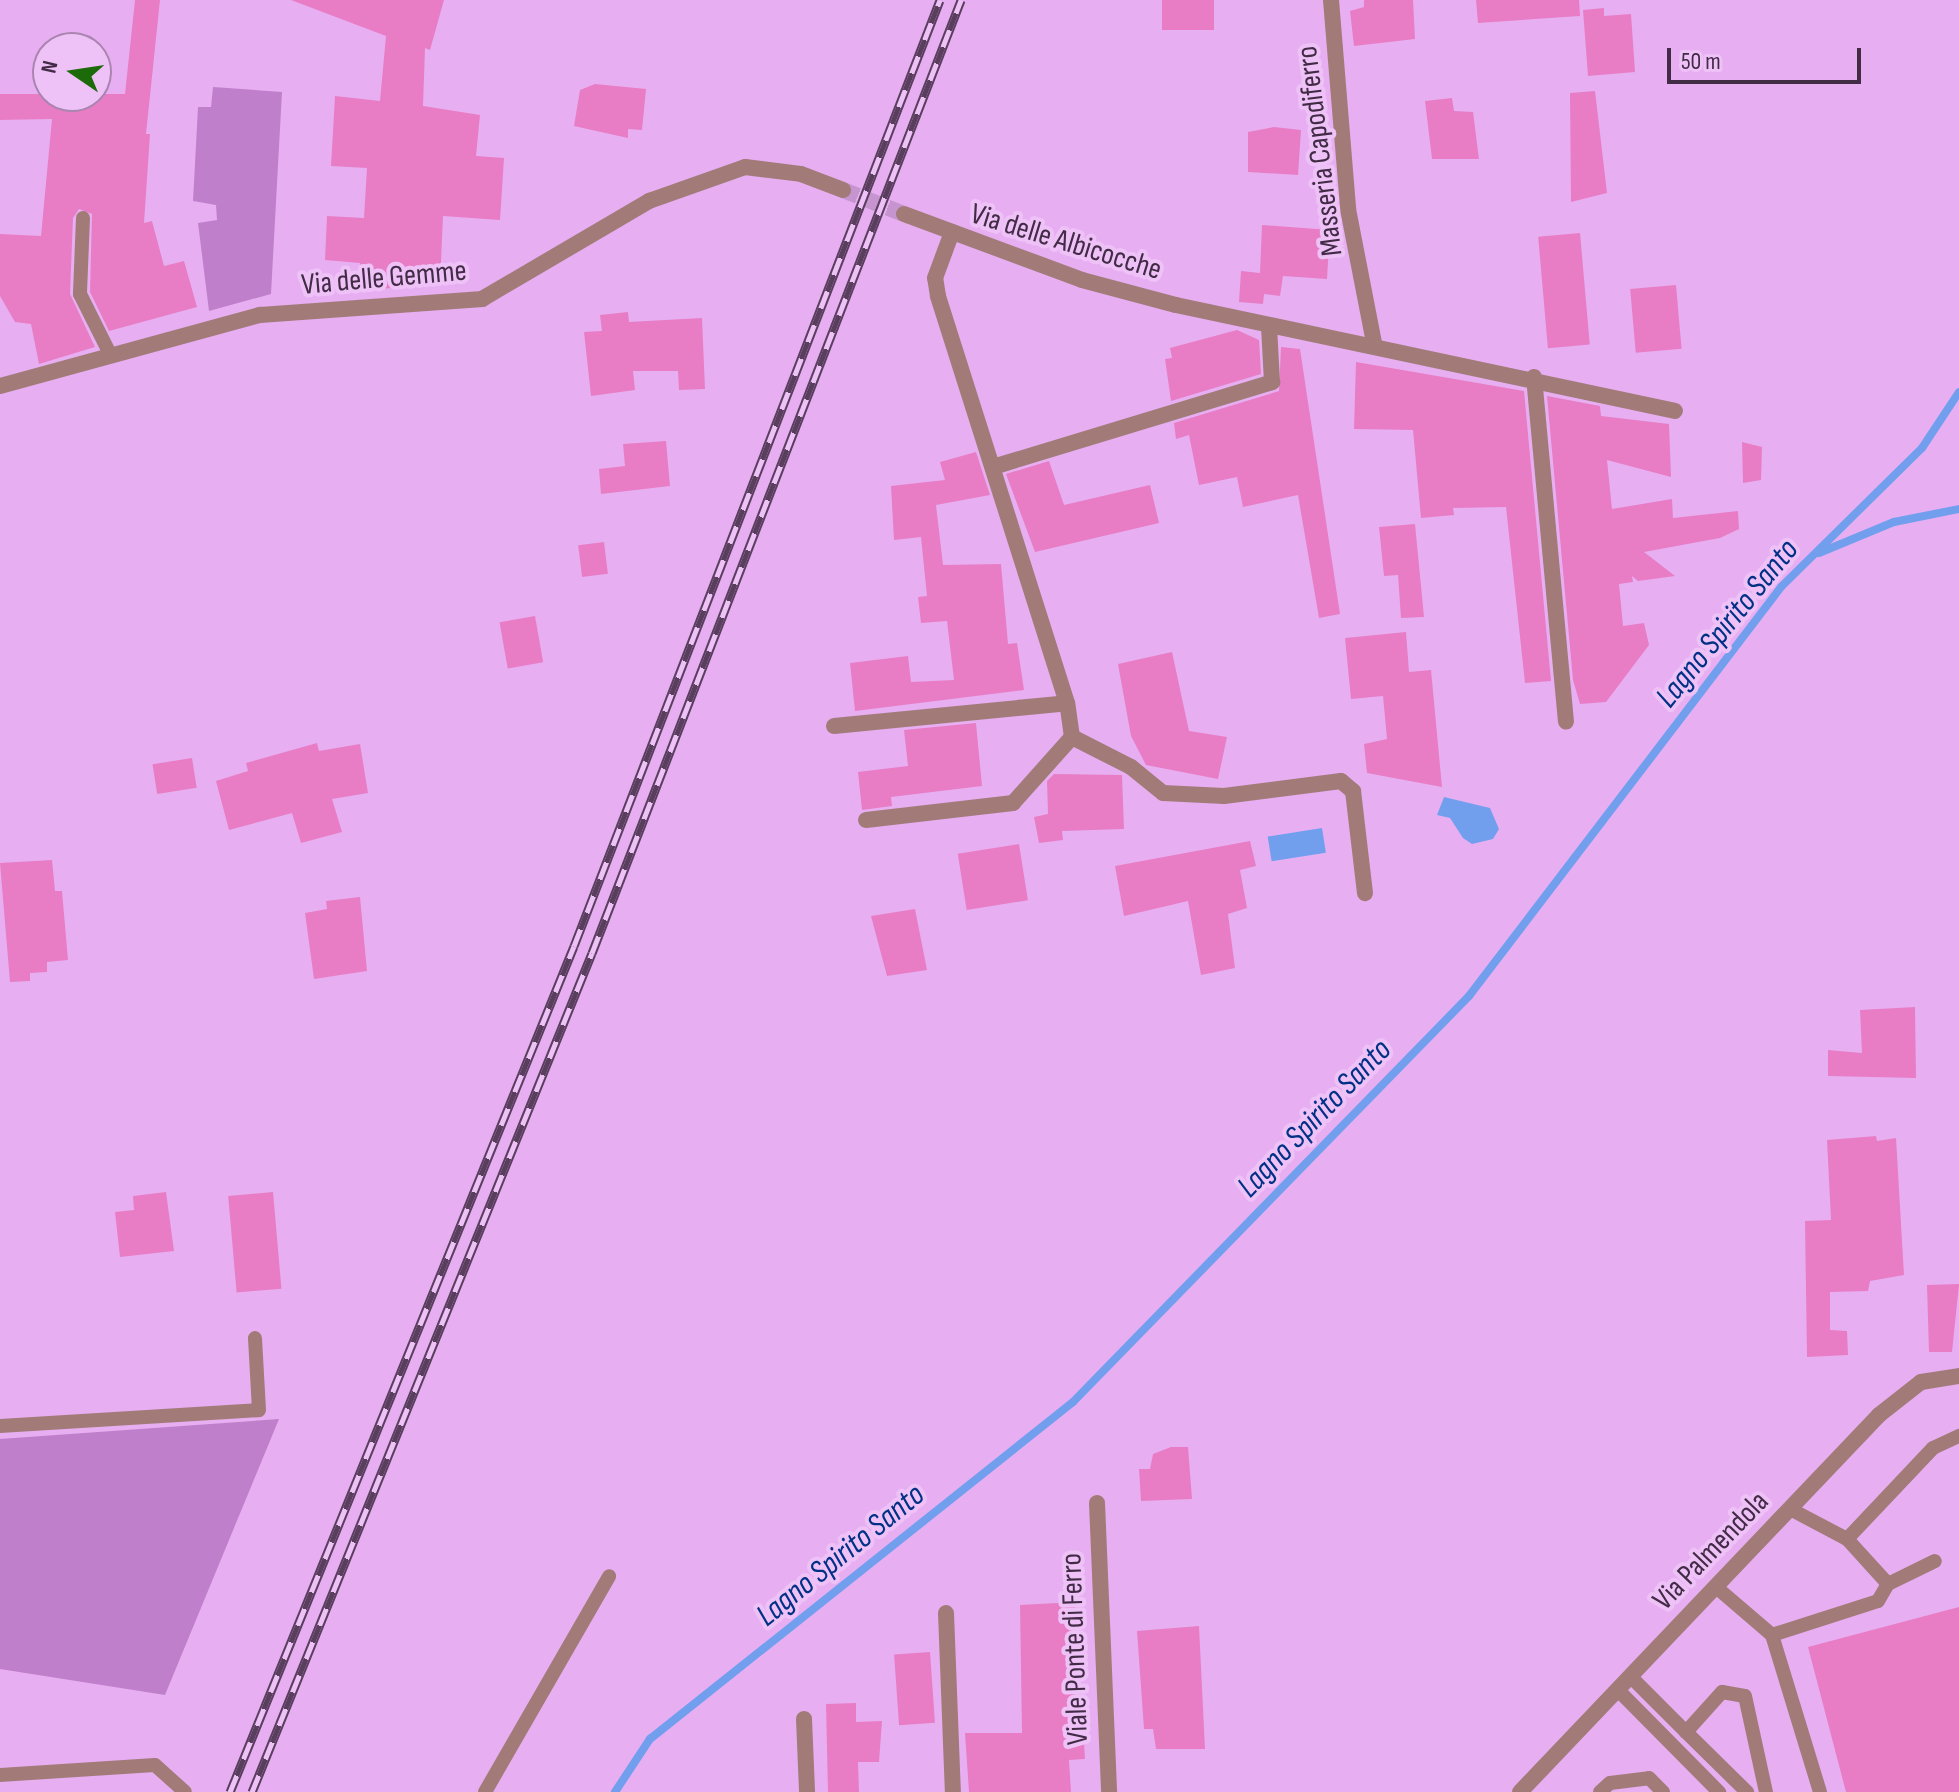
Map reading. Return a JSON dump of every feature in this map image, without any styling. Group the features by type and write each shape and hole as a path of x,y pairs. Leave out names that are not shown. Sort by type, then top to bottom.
{"street":[{"name":"Masseria Capodiferro","path":"1331,0 1348,209 1374,343"},
{"name":"Via delle Gemme","path":"0,386 109,352 260,315 482,299 649,201 745,167 801,174 843,190"},
{"path":"904,214 952,232"},
{"name":"Via delle Albicocche","path":"1072,737 1067,703 938,296 935,278 952,232 1082,280 1269,327 1374,343 1675,411"},
{"path":"993,467 1272,382 1269,327"},
{"path":"1534,377 1566,722"},
{"path":"834,726 1067,703"},
{"path":"866,820 1013,803 1072,737 1131,767 1163,793 1224,796 1341,781 1353,791 1365,893"},
{"name":"Via Palmendola","path":"1520,1792 1790,1509 1910,1390 1921,1382 1959,1376"},
{"name":"Viale Ponte di Ferro","path":"1097,1503 1109,1792"},
{"path":"946,1613 953,1792"},
{"path":"804,1719 807,1792"}],"lane":[{"path":"83,218 80,294 109,352"},
{"path":"0,1426 259,1410 255,1338"},
{"path":"1847,1539 1933,1448 1959,1436"},
{"path":"1790,1509 1847,1539 1888,1584"},
{"path":"1772,1635 1878,1601 1888,1584 1935,1561"},
{"path":"485,1792 609,1576"},
{"path":"1716,1587 1772,1635 1820,1792"},
{"path":"1630,1676 1747,1792"},
{"path":"1618,1690 1719,1792"},
{"path":"1686,1732 1722,1692 1745,1696 1766,1792"},
{"path":"0,1775 155,1765 185,1792"},
{"path":"1600,1792 1610,1783 1649,1778 1663,1792"}],"shaded area":[{"path":"213,87 282,92 271,294 209,311 198,223 217,220 216,205 193,201 198,107 211,107"},
{"path":"279,1419 165,1695 0,1669 0,1439"}],"water":[{"path":"1444,797 1490,808 1499,829 1493,839 1472,844 1463,838 1450,818 1437,815"},
{"path":"1322,828 1326,853 1272,861 1268,837"}],"building":[{"path":"135,0 160,0 146,134 150,134 144,223 152,221 164,266 184,261 197,307 109,331 90,292 92,214 79,209 73,218 70,294 95,347 39,364 31,324 15,322 0,296 0,234 41,236 52,119 0,120 0,94 32,94 32,112 112,112 112,94 125,94"},
{"path":"291,0 444,0 430,50 425,48 423,106 480,115 476,156 504,158 500,220 443,216 440,285 360,290 360,263 325,260 327,216 364,218 367,168 331,166 335,96 380,101 386,36"},
{"path":"1162,0 1214,0 1214,30 1162,30"},
{"path":"1364,0 1413,0 1415,39 1354,46 1350,11 1364,7"},
{"path":"1476,0 1579,0 1580,16 1478,23"},
{"path":"1604,8 1604,16 1631,14 1635,72 1588,76 1583,10"},
{"path":"595,84 646,89 642,130 628,129 628,138 574,126 580,90"},
{"path":"1595,91 1607,193 1571,202 1570,93"},
{"path":"1452,98 1454,111 1473,112 1479,159 1432,159 1425,101"},
{"path":"1274,127 1301,130 1298,175 1248,172 1248,132"},
{"path":"1262,225 1330,230 1327,279 1283,276 1280,296 1264,294 1263,304 1239,302 1241,271 1260,273"},
{"path":"1580,233 1590,345 1548,348 1538,237"},
{"path":"1676,285 1682,349 1636,353 1630,289"},
{"path":"628,312 629,322 702,318 705,389 679,390 678,371 633,371 635,390 591,396 584,332 602,331 600,315"},
{"path":"1237,330 1259,340 1261,374 1171,401 1165,359 1172,358 1170,348"},
{"path":"1281,347 1300,349 1340,614 1319,618 1298,495 1243,507 1237,477 1199,485 1189,435 1176,439 1174,423 1279,391"},
{"path":"1356,362 1524,391 1551,681 1525,683 1506,507 1453,508 1454,515 1421,518 1413,430 1354,429"},
{"path":"1547,396 1600,406 1601,416 1669,424 1671,477 1607,460 1612,509 1672,499 1673,518 1738,511 1739,529 1720,538 1644,552 1675,576 1638,581 1632,576 1633,582 1619,584 1623,626 1644,623 1649,645 1606,702 1580,704 1573,680"},
{"path":"666,441 670,486 601,494 599,469 625,466 623,444"},
{"path":"1742,442 1762,447 1761,480 1743,483"},
{"path":"976,452 990,495 936,505 943,565 1001,564 1008,644 1017,643 1024,690 855,711 850,663 908,656 911,682 954,680 947,621 921,623 918,597 927,596 921,537 894,540 891,486 945,480 940,462"},
{"path":"1049,461 1064,505 1150,485 1159,523 1035,552 1006,474"},
{"path":"1415,524 1424,617 1401,618 1398,575 1384,576 1379,527"},
{"path":"604,542 608,574 582,577 578,545"},
{"path":"535,616 543,662 508,669 500,622"},
{"path":"1406,632 1409,672 1431,670 1442,787 1367,773 1364,744 1387,739 1383,696 1351,699 1345,638"},
{"path":"1172,652 1189,731 1227,737 1218,779 1146,765 1131,736 1118,664"},
{"path":"976,723 982,786 891,797 892,806 862,810 858,772 908,766 904,730"},
{"path":"317,743 319,751 360,744 368,793 332,799 342,832 301,843 292,813 229,830 216,781 248,771 246,763"},
{"path":"192,758 197,788 157,794 152,764"},
{"path":"1054,774 1122,775 1124,829 1062,831 1063,840 1039,843 1034,817 1048,814 1047,781"},
{"path":"1250,841 1256,866 1240,870 1247,908 1228,914 1235,968 1201,975 1188,901 1124,916 1115,866"},
{"path":"1019,844 1028,900 967,910 958,854"},
{"path":"52,860 55,891 62,891 68,960 47,962 47,972 30,973 30,981 10,982 0,863"},
{"path":"360,897 367,971 314,979 305,913 327,909 326,901"},
{"path":"915,909 927,970 887,976 871,916"},
{"path":"1915,1007 1916,1078 1828,1076 1828,1050 1862,1053 1860,1010"},
{"path":"1876,1136 1877,1141 1896,1138 1904,1275 1870,1281 1868,1291 1830,1292 1830,1330 1847,1331 1848,1355 1807,1357 1805,1221 1831,1220 1827,1140"},
{"path":"166,1192 174,1251 120,1257 115,1212 134,1210 133,1196"},
{"path":"273,1192 281,1289 237,1293 228,1196"},
{"path":"1959,1284 1952,1352 1929,1352 1927,1285"},
{"path":"1171,1447 1188,1447 1192,1499 1141,1501 1139,1469 1150,1469 1153,1454"},
{"path":"1075,1602 1085,1759 1069,1760 1071,1792 969,1792 965,1733 1022,1733 1020,1605"},
{"path":"1959,1607 1959,1792 1846,1792 1808,1647"},
{"path":"1199,1626 1205,1749 1156,1749 1153,1729 1144,1729 1137,1631"},
{"path":"930,1652 935,1723 899,1725 894,1655"},
{"path":"856,1703 856,1722 882,1721 879,1762 858,1762 859,1792 828,1792 826,1704"}],"waterway":[{"name":"Lagno Spirito Santo","path":"615,1792 650,1739 1073,1402 1469,996 1781,587 1922,448 1959,392"},
{"path":"1819,553 1894,522 1959,509"}],"tunnel":[{"path":"843,190 904,214"}],"railway":[{"path":"230,1792 574,946 940,0"},
{"path":"252,1792 592,953 961,0"}]}
